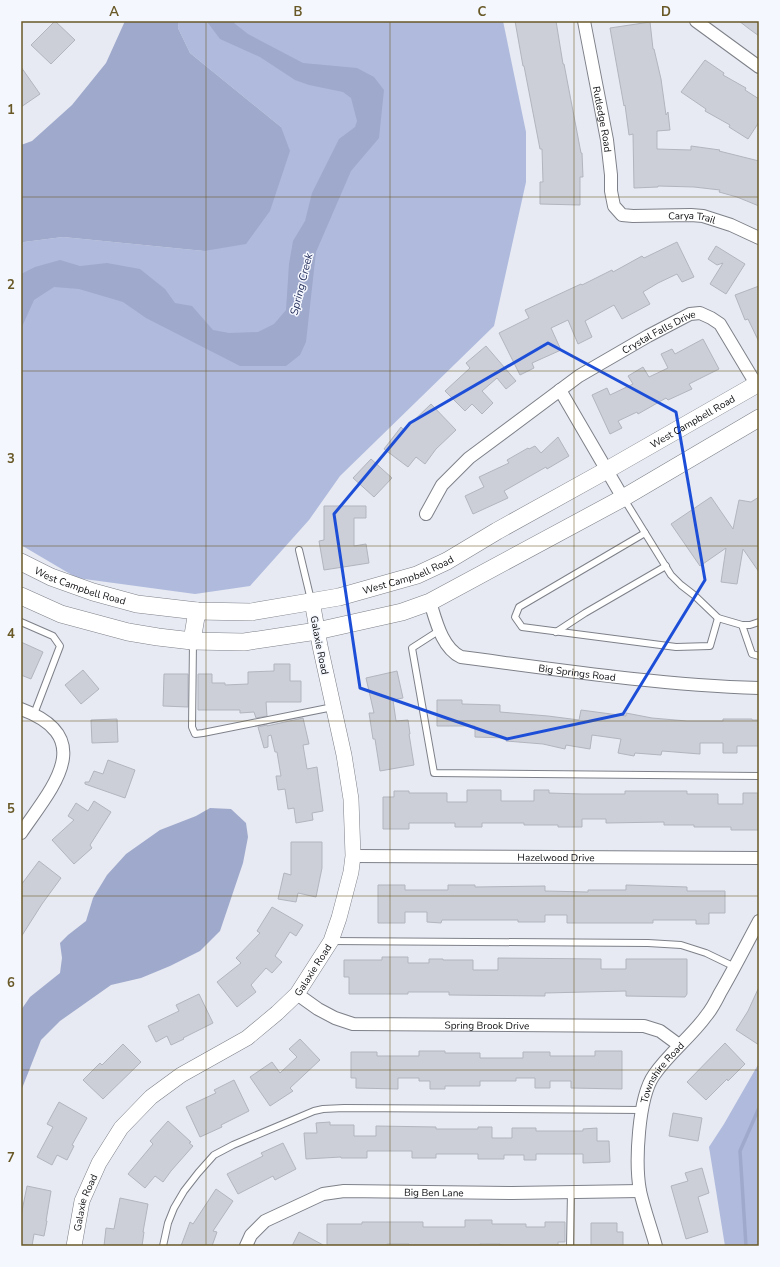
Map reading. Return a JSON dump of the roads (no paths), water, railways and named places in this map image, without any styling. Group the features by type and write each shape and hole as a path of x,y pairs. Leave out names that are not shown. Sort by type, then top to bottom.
{"main road":[{"name":"West Campbell Road","path":"21,562 51,577 93,592 137,604 197,611 251,612 339,597 416,575 447,561 497,531 608,470 757,384"},
{"path":"21,596 61,614 128,632 192,641 244,642 317,631 402,612 430,602 623,498 759,418"},
{"path":"192,641 197,611"}],"street":[{"name":"Rutledge Road","path":"584,21 607,140 611,175 611,191 614,206 622,215"},
{"path":"696,21 759,67"},
{"name":"Carya Trail","path":"622,215 703,216 731,224 759,238"},
{"name":"Crystal Falls Drive","path":"426,514 442,485 469,458 579,376 679,318 690,314 700,313 720,324 757,384"},
{"path":"560,390 623,498"},
{"name":"Galaxie Road","path":"74,1246 82,1201 99,1163 121,1128 151,1097 181,1075 247,1038 277,1013 297,994 331,940 339,918 353,856 351,799 344,755 317,631 312,601"},
{"name":"Big Springs Road","path":"430,602 447,645 454,653 461,657 634,680 711,687 759,688"},
{"path":"21,709 34,714 51,726 60,739 64,754 57,780 21,833"},
{"name":"Hazelwood Drive","path":"353,856 759,858"},
{"name":"Townshire Road","path":"656,1246 640,1190 638,1171 642,1110 645,1094 653,1076 679,1045 707,1016 759,921"},
{"name":"Spring Brook Drive","path":"297,994 318,1009 335,1018 353,1024 644,1026 660,1031 679,1045"},
{"name":"Big Ben Lane","path":"246,1246 251,1235 265,1221 323,1194 344,1191 512,1193 640,1190"}],"lane":[{"path":"623,498 671,575 681,585 718,618 742,625 750,625 759,622"},
{"path":"645,534 519,607 515,617 522,627 676,647 710,646 718,618"},
{"path":"299,550 312,601"},
{"path":"556,632 585,613 666,566"},
{"path":"21,622 53,636 60,646 34,714"},
{"path":"742,625 752,654 759,656"},
{"path":"440,630 412,648 434,773 759,776"},
{"path":"192,641 192,727 195,734 333,707"},
{"path":"331,940 640,943 681,945 706,953 735,967"},
{"path":"163,1246 168,1223 184,1190 214,1155 233,1145 314,1111 344,1108 642,1110"},
{"path":"570,1246 571,1192"}],"water":[{"path":"125,21 179,21 178,28 190,53 281,127 290,151 270,211 246,244 204,251 63,237 24,242 21,245 21,145 32,141 72,105 106,63"},
{"name":"Spring Creek","path":"208,21 234,21 234,23 248,34 303,63 357,68 374,77 384,90 379,138 351,171 316,252 306,342 300,355 286,366 240,366 146,318 123,302 79,289 54,287 34,300 21,329 21,274 35,267 60,260 80,266 107,263 140,269 165,289 175,303 192,306 213,330 229,333 258,332 274,324 286,310 289,264 293,241 305,221 312,193 339,139 355,127 357,121 351,98 343,92 309,85 295,80 260,57 220,39"},
{"path":"210,808 231,809 246,823 248,837 243,863 220,931 200,951 141,978 111,985 60,1021 41,1040 21,1091 21,1010 30,997 60,973 62,958 60,943 86,921 93,898 107,875 126,854 160,830 196,816"}],"waterway":[{"path":"746,1246 740,1151 759,1108"}]}
